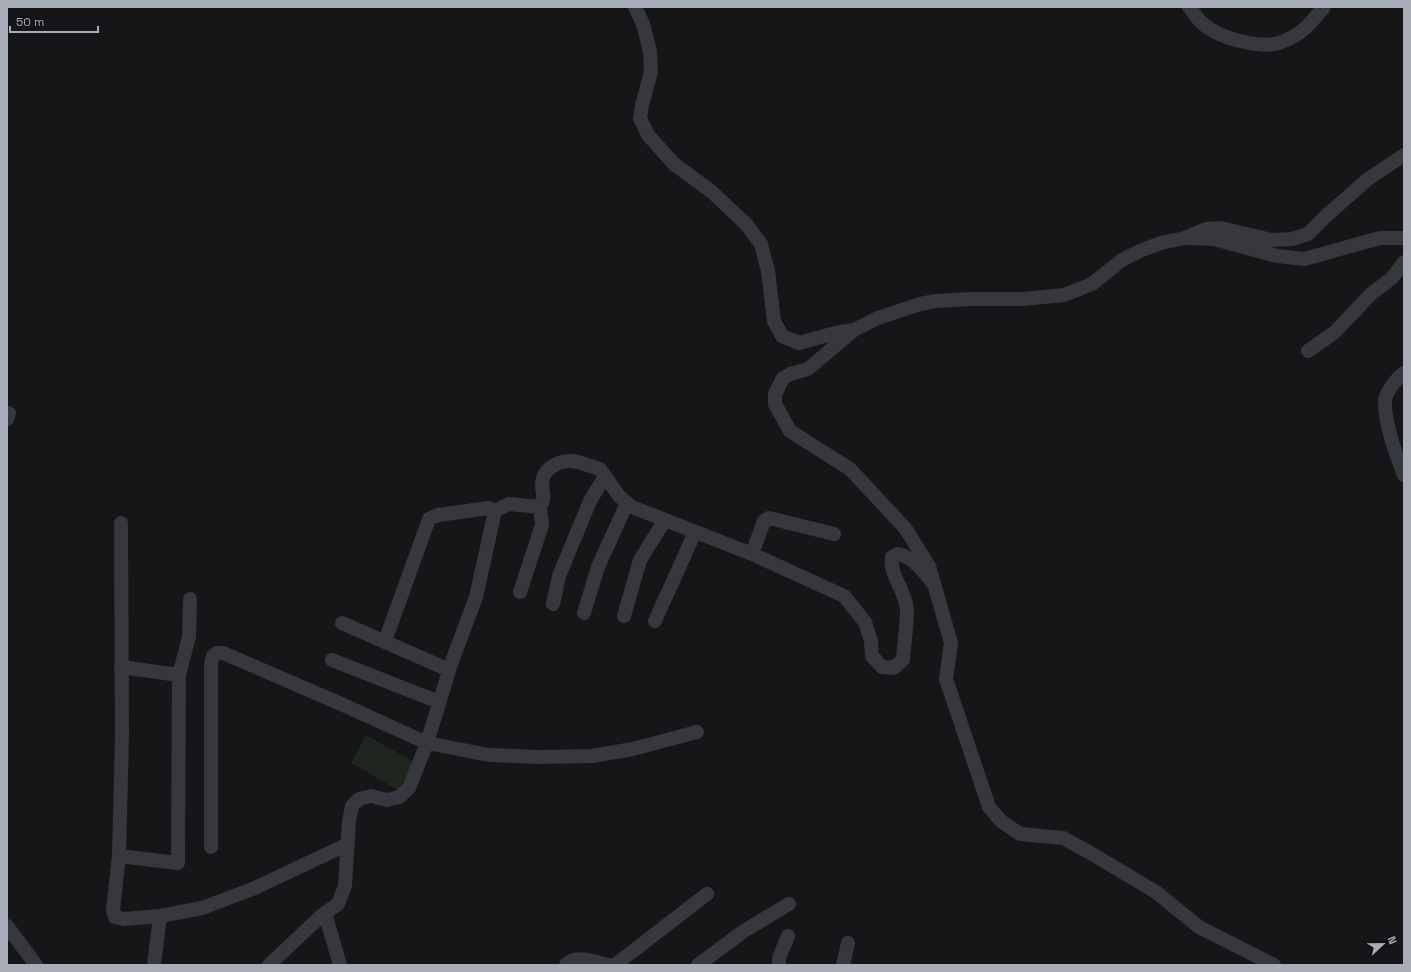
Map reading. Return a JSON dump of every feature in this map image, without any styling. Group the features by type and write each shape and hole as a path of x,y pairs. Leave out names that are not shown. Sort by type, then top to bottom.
{"street":[{"path":"635,7 643,24 650,52 651,72 642,104 640,118 648,135 674,164 712,192 746,224 761,244 768,271 774,321 782,336 799,343 835,333 854,330"},
{"path":"1189,7 1201,22 1214,31 1228,37 1259,44 1278,43 1297,35 1324,7"},
{"path":"1274,965 1199,927 1156,892 1063,838 1020,834 1001,821 989,807 946,679 951,643 929,566 905,528 850,469 790,431 775,404 775,394 783,378 790,374 808,369 854,330 878,318 920,304 936,301 971,299 1023,300 1064,295 1092,284 1122,260 1142,250 1161,243 1185,238 1206,229 1221,228 1271,240 1292,239 1308,234 1368,179 1404,155"},
{"path":"1185,238 1214,239 1277,256 1304,259 1380,238 1404,238"},
{"path":"1308,351 1335,332 1371,294 1392,278 1404,262"},
{"path":"1404,373 1396,379 1385,399 1387,421 1396,454 1404,475"},
{"path":"520,592 542,525 540,507 544,500 542,482 547,469 570,461 600,469 619,496 632,507 752,554 844,596 865,622 871,641 872,656 882,667 893,668 903,660 907,610 904,594 891,565 892,557 898,554 906,556 921,568 935,586"},
{"path":"553,604 559,576 590,501 605,476"},
{"path":"584,613 598,568 627,503"},
{"path":"495,511 509,504 540,507"},
{"path":"385,641 429,519 438,515 489,508 495,511"},
{"path":"269,965 321,916 338,904 345,886 352,806 359,799 371,796 387,800 399,797 409,788 427,743 449,670 476,597 495,511"},
{"path":"752,554 764,521 770,518 834,534"},
{"path":"624,616 640,560 665,520"},
{"path":"121,524 122,734 119,856 113,910 115,917 124,919 160,916 202,908 255,888 348,844"},
{"path":"655,621 695,532"},
{"path":"119,856 178,863 179,675 189,637 190,600"},
{"path":"342,623 449,670"},
{"path":"211,847 211,664 213,656 217,653 223,653 427,743 489,755 539,757 592,756 633,749 697,732"},
{"path":"332,660 439,702"},
{"path":"121,667 179,675"},
{"path":"615,965 707,894"},
{"path":"698,965 744,930 789,904"},
{"path":"325,913 340,965"},
{"path":"154,965 160,916"},
{"path":"7,926 36,965"},
{"path":"779,965 779,958 788,936"},
{"path":"844,965 848,943"},
{"path":"566,965 568,961 579,959 610,965"}],"shaded area":[{"path":"366,735 414,762 398,790 351,763"}]}
